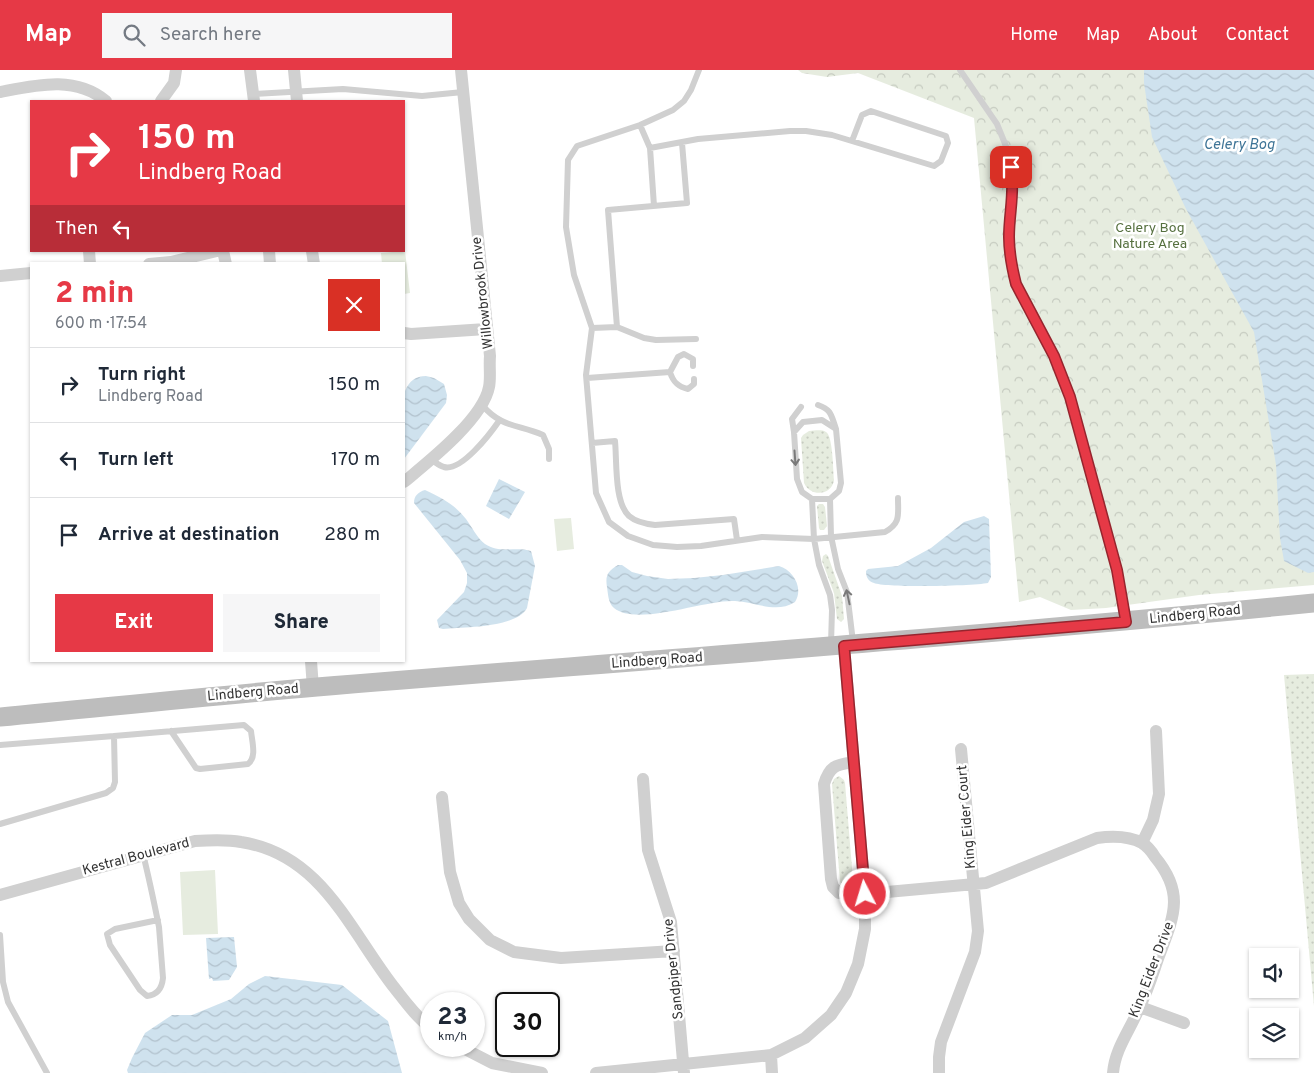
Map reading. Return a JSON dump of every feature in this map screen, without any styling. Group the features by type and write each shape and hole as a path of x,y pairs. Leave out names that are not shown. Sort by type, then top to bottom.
{"main road":[{"name":"Lindberg Road","path":"0,717 314,688 1126,622 1314,603"}],"street":[{"path":"162,100 174,83 176,70"},
{"path":"250,70 253,98"},
{"path":"294,70 297,96"},
{"name":"Willowbrook Drive","path":"405,481 461,432 482,405 489,388 490,356 461,70"},
{"path":"0,92 39,84 66,85 89,90 104,100"},
{"path":"171,262 213,252"},
{"path":"0,276 30,273"},
{"path":"405,332 411,334 486,329"},
{"path":"596,1073 684,1068 771,1055 805,1038 832,1015 846,993 858,964 866,929 865,894 843,646"},
{"path":"311,662 314,688"},
{"path":"854,762 836,765 828,773 824,784 833,887 839,893 865,894 986,883 1097,838 1111,836 1142,843 1153,820 1160,794 1156,731"},
{"name":"King Eider Court","path":"961,749 973,884"},
{"name":"Sandpiper Drive","path":"643,779 648,850 671,922 684,1068"},
{"path":"442,797 450,872 458,903 469,919 490,940 514,952 561,958 674,951"},
{"name":"Kestral Boulevard","path":"0,895 195,841 221,840 242,842 269,850 296,864 327,891 381,970 420,1019"},
{"name":"King Eider Drive","path":"1113,1073 1119,1048 1140,1006 1169,930 1174,911 1174,898 1166,870 1142,843"},
{"path":"939,1073 938,1057 941,1042 975,952 978,931 973,884"},
{"path":"1140,1006 1184,1024"},
{"path":"771,1055 772,1073"},
{"path":"480,1057 492,1063 542,1073"}],"lane":[{"path":"699,70 691,90 673,110 640,126 577,146 568,160 566,228 574,275 592,328 587,378 596,493 609,522 628,536 653,545 677,547 701,546 776,536 814,539 885,532 894,527 898,519 898,498"},
{"path":"960,70 997,124 1008,151 1014,183 1009,258 1016,284 1054,356 1070,397 1117,570 1126,622"},
{"path":"253,98 297,96 343,89 422,96 463,92"},
{"path":"650,148 698,139 790,131 832,135 934,166 941,162 948,143 946,136 871,111 862,115 852,141"},
{"path":"640,126 650,148 654,206"},
{"path":"617,326 608,210 688,203 682,143"},
{"path":"592,328 617,326 644,338 656,340 696,339"},
{"path":"693,366 693,359 684,354 678,357 670,372 679,387 688,389 694,384 694,379"},
{"path":"587,378 670,372"},
{"path":"482,405 499,421 515,427 530,429 542,435 549,449 549,459"},
{"path":"801,407 792,420 797,478 802,492 812,499 830,499 839,491 841,483 836,429 828,408 818,405"},
{"path":"794,432 803,422 822,420 836,429"},
{"path":"430,459 444,468 456,467 492,431 499,421"},
{"path":"592,443 615,441 619,495 622,505 630,517 643,523 655,525 734,519 737,540"},
{"path":"812,499 814,539 819,565 830,595 832,610 843,646"},
{"path":"830,499 831,536 838,569 847,592 843,646"},
{"path":"0,745 244,725 251,731 254,756 248,764 196,768 171,731"},
{"path":"0,824 106,793 113,788 116,776 114,736"},
{"path":"143,854 158,920 162,961 162,984 158,991 153,995 147,996 140,990 110,945 107,934 115,929 158,920"},
{"path":"0,935 4,992 47,1073"}],"green space":[{"name":"Celery Bog Nature Area","path":"798,70 1314,70 1314,585 1199,595 1106,608 1071,610 1040,597 1019,602 974,118 858,73 827,77 802,73"},
{"path":"405,251 410,293 405,294 405,262 382,262 381,253"},
{"path":"809,431 824,431 830,440 834,480 825,492 811,491 804,483 801,438"},
{"path":"823,504 825,507 827,526 824,530 819,528 817,506"},
{"path":"571,518 574,549 557,551 554,519"},
{"path":"826,554 842,596 844,619 841,622 837,619 834,593 822,561 823,556"},
{"path":"1314,674 1314,1006 1284,675"},
{"path":"839,776 845,783 853,880 847,887 844,887 840,882 832,784 834,779"},
{"path":"215,870 218,934 183,935 180,872"}],"water":[{"name":"Celery Bog","path":"1144,70 1314,70 1314,572 1308,573 1284,561 1280,538 1276,465 1254,332 1186,209 1152,137 1144,83"},
{"path":"419,377 434,378 444,384 447,395 446,403 405,458 405,391 413,380"},
{"path":"499,479 525,492 509,519 486,506"},
{"path":"425,490 457,509 485,544 496,549 531,551 535,566 527,608 521,615 501,623 489,625 439,628 437,620 464,592 467,583 467,573 460,560 414,503 417,495"},
{"path":"984,516 989,519 991,577 988,583 949,586 895,586 874,583 868,579 866,571 868,569 898,566 931,548 964,522"},
{"path":"618,565 622,565 632,572 668,579 723,575 779,566 793,575 798,591 795,602 781,607 735,601 707,604 655,614 639,615 625,613 612,606 609,601 606,583 610,571"},
{"path":"234,937 237,967 229,980 213,981 212,978 209,979 206,938"},
{"path":"265,976 342,985 388,1021 402,1073 128,1073 127,1070 132,1058 145,1033 172,1015 192,1015 231,999 249,984"}],"route":[{"path":"865,894 844,646 1126,622 1125,607 1117,570 1070,397 1054,356 1016,284 1012,271 1009,258 1014,183 1011,167"}]}
